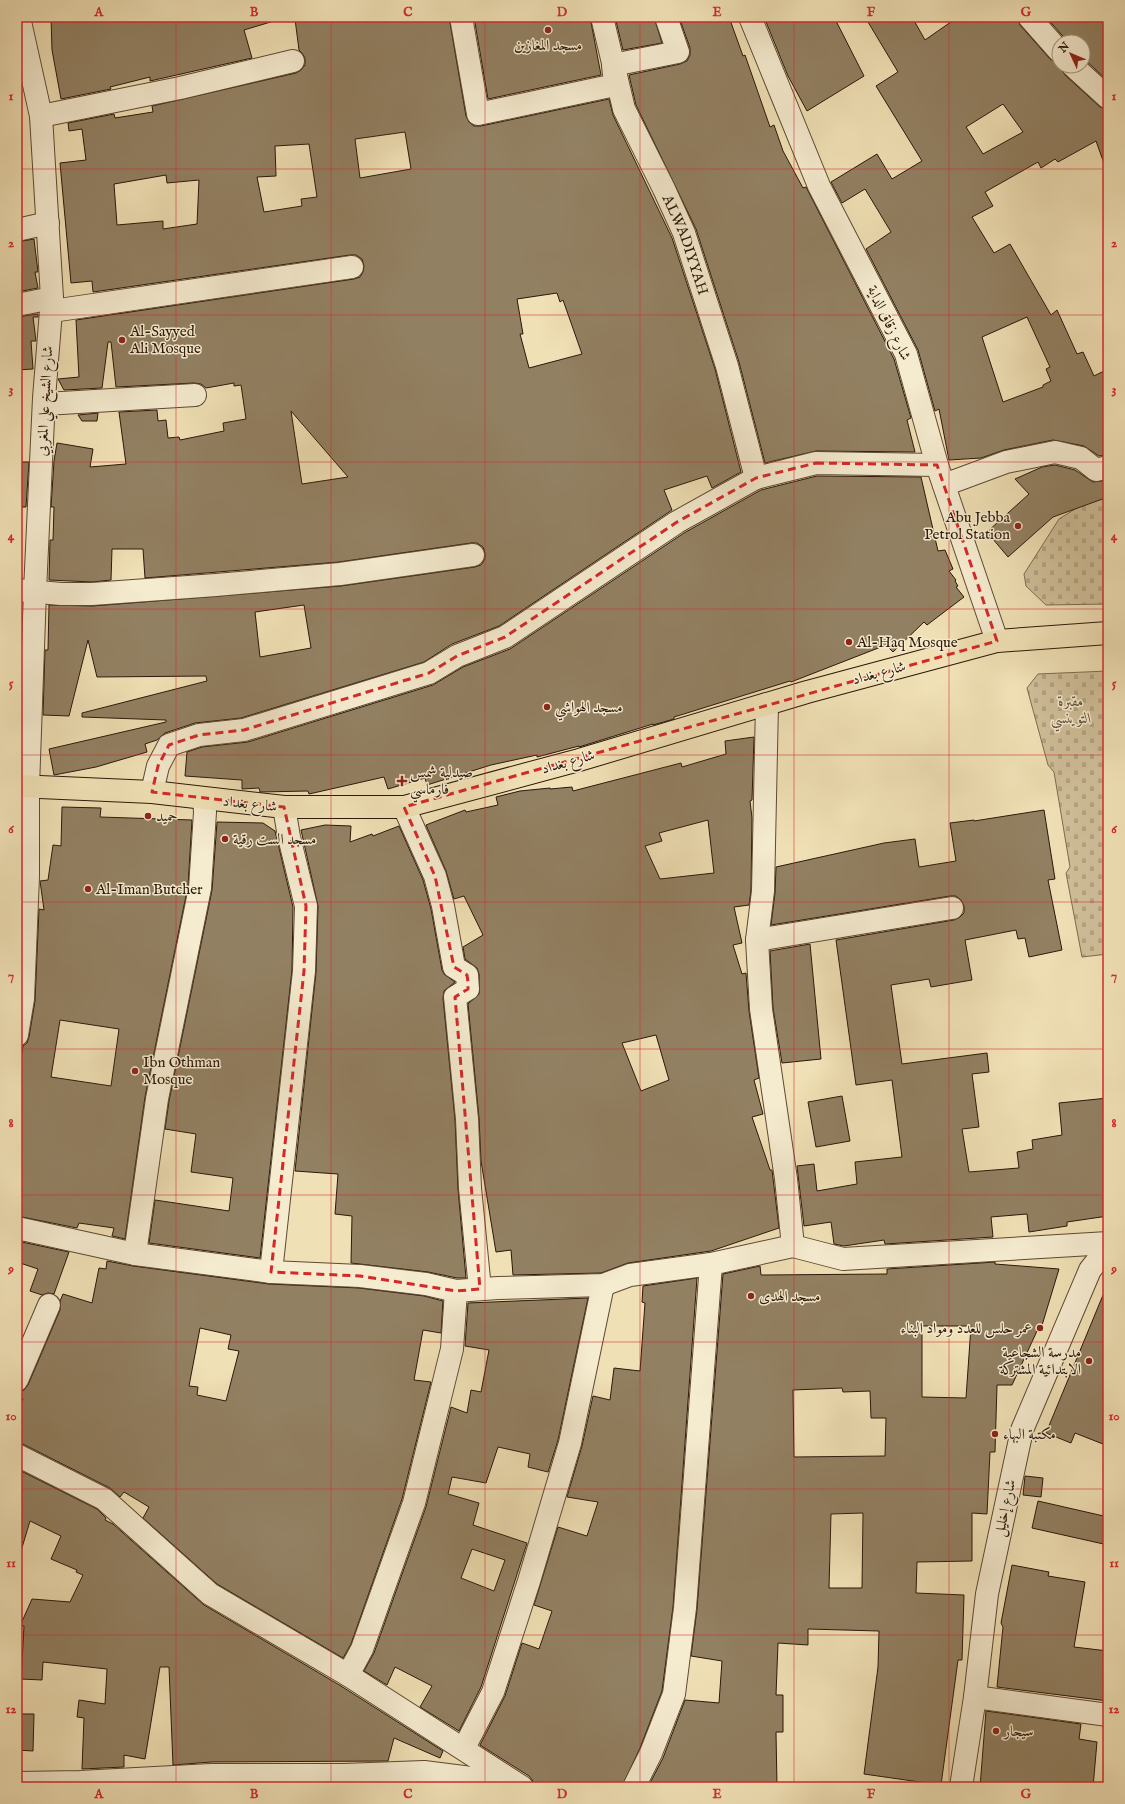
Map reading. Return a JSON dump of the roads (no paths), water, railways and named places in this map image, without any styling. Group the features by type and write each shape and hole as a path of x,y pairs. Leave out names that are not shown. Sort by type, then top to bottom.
{"main road":[{"name":"شارع بغداد","path":"22,786 152,792 284,807 404,807 579,760 766,704 997,641 1108,633"}],"street":[{"path":"461,17 478,114 615,85 613,66 678,52 666,17"},
{"name":"ALWADIYYAH","path":"602,17 624,109 684,233 727,366 756,478"},
{"name":"شارع زقاق الداية","path":"750,17 819,186 906,354 937,465 997,641"},
{"path":"1029,17 1051,42"},
{"name":"شارع الشيخ علي المغربي","path":"17,1035 23,999 28,876 22,786 26,590 45,404 52,304 41,116 19,25"},
{"path":"41,116 180,88 293,61"},
{"path":"1082,74 1108,98"},
{"path":"17,230 48,223"},
{"path":"17,305 52,304 352,267"},
{"path":"45,404 195,395"},
{"path":"944,485 1006,462 1056,452 1081,458 1096,470 1108,467"},
{"path":"152,792 158,766 169,745 199,734 244,730 429,673 457,656 505,636 677,522 756,478 816,463 937,465"},
{"path":"26,590 61,594 92,594 224,584 340,574 473,555"},
{"path":"766,704 763,891 757,940 761,1009 786,1179 793,1246"},
{"path":"135,1254 157,1099 200,888 205,812 204,799"},
{"path":"271,1272 303,979 306,913 306,906 289,837 284,807"},
{"path":"404,807 435,876 443,906 454,967 466,976 468,982 468,990 456,997 467,1118 470,1188 480,1289"},
{"path":"757,940 952,908"},
{"path":"17,1228 135,1254 271,1272 360,1276 426,1284 456,1292 480,1289 603,1285 630,1275 711,1264 793,1246 843,1259 1108,1243"},
{"name":"شارع إخليل","path":"961,1787 975,1697 987,1594 1022,1430 1090,1270 1108,1247"},
{"path":"634,1787 651,1753 674,1694 685,1608 711,1264"},
{"path":"464,1748 493,1692 532,1573 570,1443 603,1285"},
{"path":"348,1675 362,1649 414,1503 452,1349 456,1292"},
{"path":"17,1380 50,1305"},
{"path":"17,1455 104,1499 210,1594 348,1675 464,1748 522,1787"},
{"path":"975,1697 1108,1714"},
{"path":"17,1782 80,1782 211,1775 344,1775 423,1779 479,1779 510,1787"}],"place":[{"name":"مسجد المغازين","path":"548,30"},
{"name":"Al-Sayyed Ali Mosque","path":"122,340"},
{"name":"Abu Jebba Petrol Station","path":"1018,526"},
{"name":"Al-Haq Mosque","path":"849,642"},
{"name":"مسجد الهواشي","path":"547,707"},
{"name":"صيدلية شمس فارماسي","path":"402,781"},
{"name":"حميد","path":"148,816"},
{"name":"مسجد الست رقية","path":"225,839"},
{"name":"Al-Iman Butcher","path":"88,889"},
{"name":"Ibn Othman Mosque","path":"135,1071"},
{"name":"مسجد الهدى","path":"751,1296"},
{"name":"عمر حلس للعدد ومواد البناء","path":"1040,1328"},
{"name":"مدرسة الشجاعية الابتدائية المشتركة","path":"1089,1361"},
{"name":"مكتبة البهاء","path":"995,1434"},
{"name":"سيجار","path":"996,1731"}],"park label":[{"name":"مقبرة التوينسي","path":"1071,710"}]}
